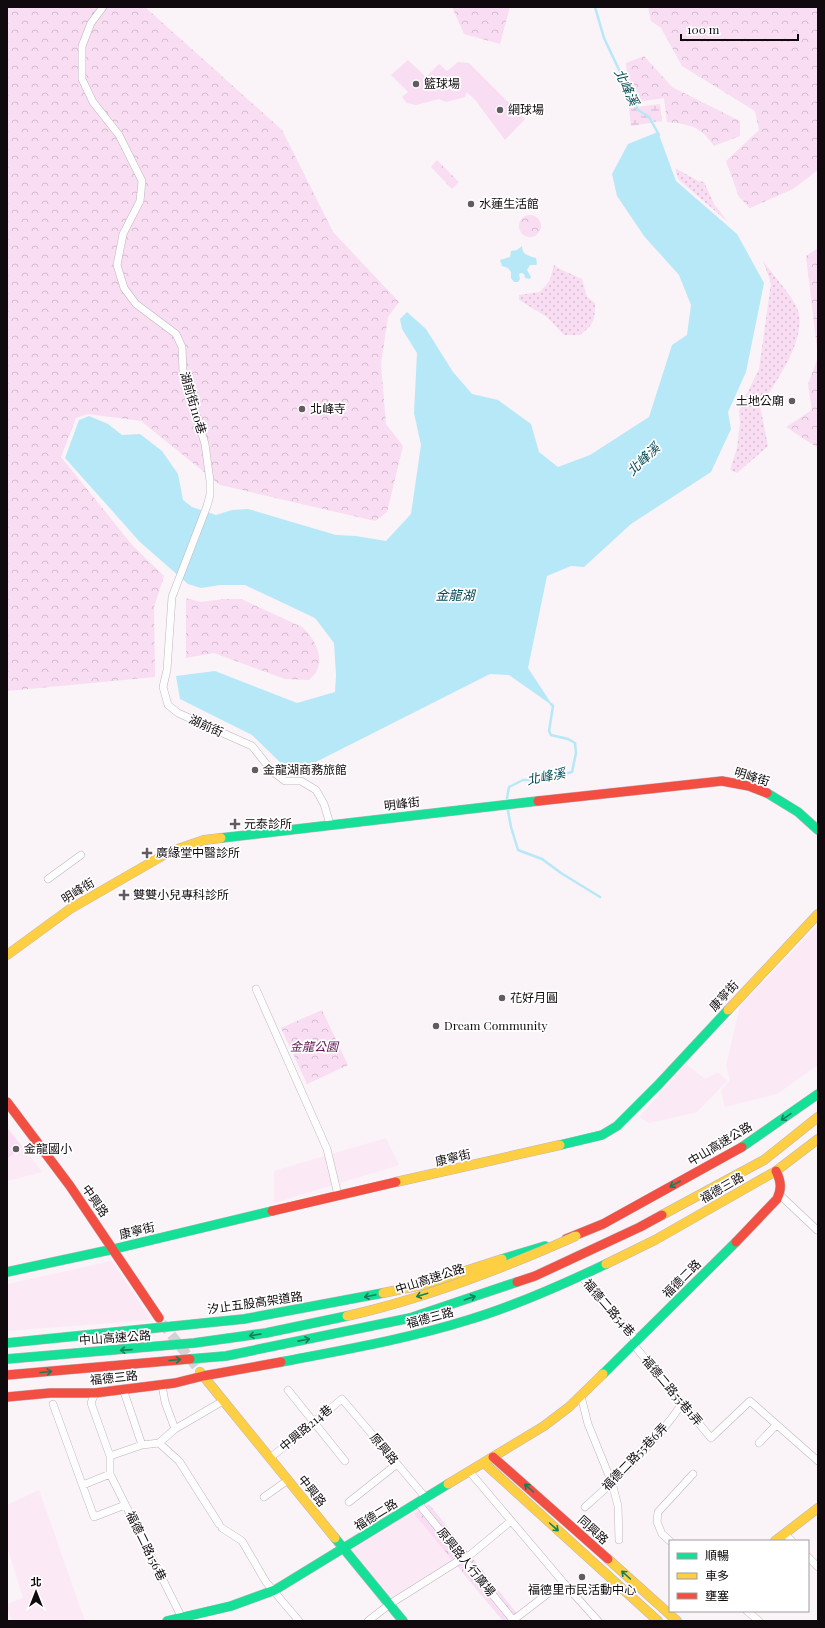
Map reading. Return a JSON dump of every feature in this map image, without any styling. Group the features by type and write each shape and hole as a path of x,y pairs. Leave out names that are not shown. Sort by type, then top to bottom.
{"main road":[{"name":"明峰街","path":"7,955 70,909 169,852 204,840 330,824 722,781 737,782 763,791 783,801 818,830"},
{"name":"康寧街","path":"7,1272 114,1249 338,1195 489,1162 602,1135 617,1126 659,1084 818,914"},
{"name":"中山高速公路","path":"7,1358 141,1349 204,1342 298,1327 345,1317 451,1286 510,1265 576,1236 620,1214 741,1148 818,1094"},
{"name":"中興路","path":"7,1102 70,1186 114,1249 159,1318"},
{"path":"7,1375 226,1356 410,1318 535,1276 640,1227 764,1160 818,1117"},
{"name":"福德三路","path":"7,1397 96,1393 162,1385 201,1373 357,1348 468,1320 531,1297 581,1276 655,1240 776,1171 818,1139"},
{"path":"776,1171 781,1178 780,1195"},
{"name":"福德二路","path":"167,1621 231,1606 274,1590 344,1549 544,1426 581,1396 678,1301 774,1203 780,1195"},
{"name":"汐止五股高架道路","path":"7,1343 244,1319 348,1300 422,1285 576,1236"},
{"name":"中興路","path":"201,1373 404,1621"},
{"name":"同興路","path":"493,1457 668,1609"},
{"name":"同興路","path":"484,1463 653,1619"},
{"path":"789,1538 818,1508"},
{"path":"653,1619 668,1609"},
{"name":"同興路","path":"670,1612 677,1621"}],"street":[{"name":"湖前街110巷","path":"103,7 91,23 82,46 82,79 93,102 119,135 142,181 140,201 123,234 117,266 124,288 136,304 176,334 182,347 183,372 205,444 210,481 210,495 207,506 177,582"},
{"name":"湖前街","path":"177,582 172,597 167,670 163,687 168,705 178,713 252,746 272,771 285,781 301,781 316,790 324,804 330,824"},
{"path":"48,880 82,855"},
{"path":"256,989 327,1149 338,1195"},
{"path":"780,1195 817,1230"},
{"name":"福德二路54巷","path":"581,1276 635,1342"},
{"name":"福德二路55巷1弄","path":"635,1342 682,1404 711,1438 750,1401 776,1425"},
{"path":"162,1385 165,1402 175,1429"},
{"path":"123,1390 142,1445"},
{"path":"288,1390 345,1461"},
{"path":"82,1485 110,1474 110,1456 91,1403 96,1393"},
{"path":"581,1396 588,1424 612,1483 618,1506 619,1540"},
{"name":"中興路214巷","path":"270,1458 342,1399"},
{"name":"原興路","path":"342,1399 397,1464 422,1501"},
{"path":"110,1456 142,1445 159,1443 175,1429 223,1400"},
{"path":"53,1404 94,1517 125,1505"},
{"name":"福德二路55巷6弄","path":"585,1507 612,1483 665,1428 682,1404"},
{"path":"759,1443 776,1425 817,1458"},
{"path":"159,1443 179,1462 220,1526 242,1541 266,1582 299,1621"},
{"path":"350,1502 397,1464"},
{"path":"469,1471 598,1621"},
{"name":"福德二路156巷","path":"110,1474 182,1618"},
{"path":"669,1540 662,1534 657,1522 658,1512 693,1474"},
{"path":"264,1497 288,1480"},
{"name":"原興路人行廣場","path":"422,1501 463,1558 513,1621"},
{"path":"368,1621 390,1604 470,1555 511,1521"},
{"path":"809,1558 818,1567"},
{"path":"513,1621 563,1582"},
{"path":"748,1612 759,1621"}],"shaded area":[{"path":"818,925 818,1065 777,1094 725,1107 721,1091 730,1080 726,1065 740,1006"},
{"path":"686,1064 705,1079 718,1072 727,1081 697,1112 649,1123 639,1117"},
{"name":"金龍國小","path":"7,1126 42,1172 7,1181"},
{"path":"386,1138 399,1165 274,1203 274,1171"},
{"path":"112,1261 151,1320 7,1331 7,1284"},
{"path":"39,1490 85,1621 12,1621 7,1608 7,1604 23,1598 7,1546 7,1505"},
{"path":"417,1506 460,1558 390,1601 347,1550"}],"green space":[{"path":"7,7 145,7 282,130 333,232 399,302 388,317 381,364 386,424 403,446 387,512 375,521 220,485 141,421 88,414 76,418 61,457 133,546 164,576 154,607 155,677 7,691"},
{"path":"452,7 510,7 500,44 464,34"},
{"path":"648,7 818,7 818,170 793,189 750,208 739,197 726,161 759,130 755,111 682,66 661,28 651,21"},
{"path":"644,56 672,87 740,121 740,136 714,146 704,134 694,127 667,122 664,98 631,103 626,63"},
{"path":"408,60 426,77 439,64 447,71 458,62 469,63 525,119 505,140 476,101 467,92 465,97 446,102 439,99 416,105 407,103 402,97 408,92 391,75"},
{"path":"660,104 662,121 631,126 629,108"},
{"path":"437,160 459,182 452,189 431,167"},
{"path":"675,168 698,181 704,182 714,204 728,222 678,179"},
{"path":"530,215 538,218 541,226 538,234 530,237 522,234 519,226 522,218"},
{"path":"818,248 818,357 806,256"},
{"path":"763,261 793,300 799,317 799,330 795,344 782,372 760,406 768,446 737,473 730,470 737,448 740,423 739,410 759,369 771,283"},
{"path":"554,265 582,279 587,297 595,303 593,322 580,335 564,335 547,317 519,300 519,295 540,292 550,280"},
{"path":"818,357 818,448 786,427 812,410 808,384"},
{"path":"186,598 201,602 224,599 241,599 302,627 310,636 318,652 319,664 314,675 309,680 285,679 214,653 186,658"},
{"name":"金龍公園","path":"322,1010 348,1065 307,1084 281,1028"},
{"path":"7,1128 22,1147 8,1158 7,1157"},
{"path":"429,1504 523,1621 503,1621 414,1514"}],"water":[{"name":"金龍湖","path":"658,132 676,181 737,234 764,283 746,372 728,412 731,429 711,472 631,524 584,567 571,566 547,576 528,668 553,706 509,675 490,674 302,769 285,767 252,735 180,699 176,676 215,671 297,703 335,692 336,675 334,643 315,618 245,585 220,585 201,588 188,584 140,542 65,458 79,420 89,416 108,424 122,435 140,434 162,451 178,474 183,500 192,507 216,515 232,510 248,509 336,535 356,536 386,541 411,514 421,445 414,413 417,353 402,329 400,319 407,312 426,329 453,372 472,394 498,400 531,424 539,452 558,467 590,455 649,417 672,345 687,335 691,305 679,275 644,236 617,196 612,174 628,144"},
{"path":"522,246 523,251 528,256 536,258 537,264 530,265 527,270 531,277 530,279 525,278 524,274 521,273 519,274 520,279 518,282 514,282 511,278 511,272 508,268 502,266 500,260 510,257 511,251 517,250"}],"waterway":[{"name":"北峰溪","path":"595,7 604,38 638,110 649,117 659,135"},
{"name":"北峰溪","path":"507,798 509,787 523,780 541,780 572,772 576,753 575,743 568,739 551,735 549,731 553,706 551,704"},
{"name":"北峰溪","path":"508,811 518,850 542,859 561,873 600,897"}],"tunnel":[{"path":"162,1323 199,1370"}],"traffic: fast":[{"path":"767,793 798,812 818,830"},
{"path":"221,838 538,801"},
{"path":"560,1145 602,1135 617,1126 659,1084 728,1010"},
{"path":"742,1147 818,1094"},
{"path":"7,1272 114,1249 272,1211"},
{"path":"603,1374 736,1242"},
{"path":"502,1259 545,1246"},
{"path":"281,1362 445,1327 538,1295 606,1264"},
{"path":"190,1359 226,1356 410,1318 517,1282"},
{"path":"7,1343 244,1319 383,1293"},
{"path":"7,1359 194,1343 266,1333 347,1316"},
{"path":"167,1621 231,1606 275,1590 448,1484"},
{"path":"335,1538 403,1621"}],"traffic: slow":[{"path":"7,955 70,909 169,852 204,840 221,838"},
{"path":"728,1010 818,914"},
{"path":"662,1215 764,1160 818,1117"},
{"path":"606,1264 655,1240 776,1171 818,1139"},
{"path":"396,1182 560,1145"},
{"path":"347,1316 406,1301 464,1282 576,1236"},
{"path":"383,1293 422,1285 502,1259"},
{"path":"200,1372 335,1538"},
{"path":"448,1484 544,1426 569,1407 603,1374"},
{"path":"484,1463 658,1621"},
{"path":"776,1540 818,1508"},
{"path":"608,1559 677,1621"}],"traffic: jam":[{"path":"538,801 722,781 749,786 767,793"},
{"path":"7,1102 70,1186 159,1318"},
{"path":"566,1239 603,1224 742,1147"},
{"path":"736,1242 777,1199 780,1192 780,1185 776,1171"},
{"path":"272,1211 396,1182"},
{"path":"517,1282 535,1276 640,1227 662,1215"},
{"path":"7,1375 190,1359"},
{"path":"7,1397 50,1393 95,1393 175,1383 203,1376 281,1362"},
{"path":"493,1457 608,1559"}],"place":[{"name":"籃球場","path":"416,84"},
{"name":"網球場","path":"500,110"},
{"name":"水蓮生活館","path":"471,204"},
{"name":"土地公廟","path":"792,401"},
{"name":"北峰寺","path":"302,409"},
{"name":"金龍湖商務旅館","path":"255,770"},
{"name":"元泰診所","path":"235,824"},
{"name":"廣緣堂中醫診所","path":"147,853"},
{"name":"雙雙小兒專科診所","path":"124,895"},
{"name":"花好月圓","path":"502,998"},
{"name":"Dream Community","path":"436,1026"},
{"name":"金龍國小","path":"16,1149"},
{"name":"福德里市民活動中心","path":"582,1577"}]}
